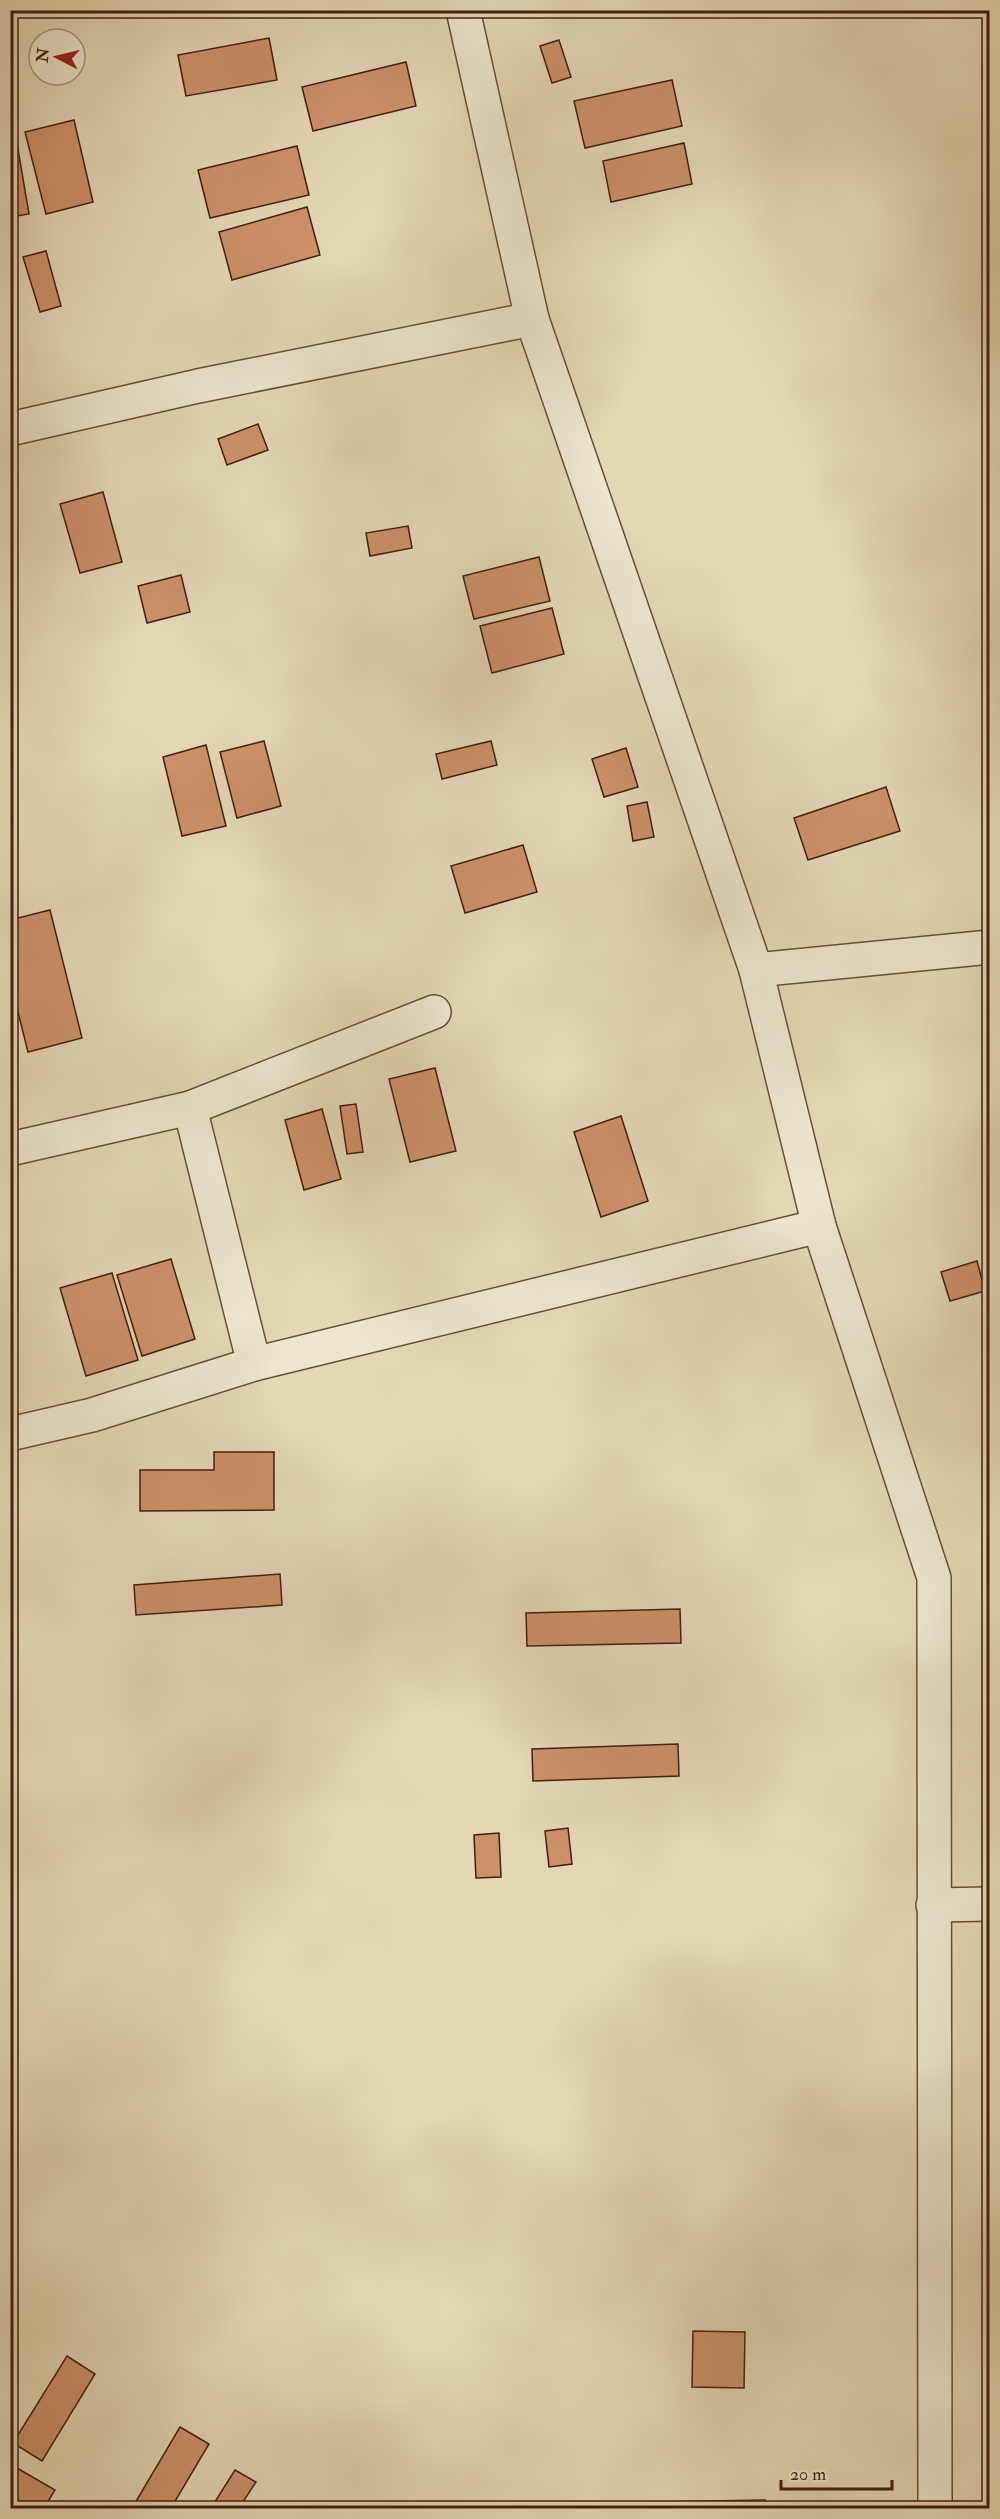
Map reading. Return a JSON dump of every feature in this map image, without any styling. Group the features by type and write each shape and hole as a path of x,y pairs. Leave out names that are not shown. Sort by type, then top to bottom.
{"street":[{"path":"463,10 532,319 756,970 819,1226 934,1578 935,2508"},
{"path":"10,429 198,386 532,319"},
{"path":"756,970 990,947"},
{"path":"10,1149 190,1108 434,1012"},
{"path":"190,1108 254,1364"},
{"path":"10,1434 92,1415 254,1364 819,1226"},
{"path":"933,1905 990,1904"}],"building":[{"path":"269,38 277,80 186,96 178,55"},
{"path":"559,40 571,77 552,83 540,46"},
{"path":"406,62 416,106 313,131 302,87"},
{"path":"672,80 682,126 585,148 574,101"},
{"path":"13,120 29,214 10,217 10,121"},
{"path":"74,120 93,202 46,214 25,132"},
{"path":"684,143 692,184 611,202 603,161"},
{"path":"297,146 309,195 210,218 198,170"},
{"path":"307,207 320,255 232,280 219,232"},
{"path":"46,251 61,306 40,312 23,257"},
{"path":"258,424 268,450 227,465 218,439"},
{"path":"103,492 122,562 80,573 60,504"},
{"path":"408,526 412,548 370,556 366,533"},
{"path":"539,557 550,601 474,619 463,576"},
{"path":"181,575 190,612 147,623 138,586"},
{"path":"552,608 564,654 492,673 480,626"},
{"path":"264,741 281,806 237,818 220,752"},
{"path":"491,741 497,765 442,779 436,754"},
{"path":"206,745 226,826 182,836 163,757"},
{"path":"626,748 638,787 604,797 592,759"},
{"path":"886,787 900,831 808,860 794,818"},
{"path":"647,802 654,837 633,841 627,806"},
{"path":"523,845 537,892 465,913 451,866"},
{"path":"50,910 82,1038 28,1052 10,980 10,920"},
{"path":"435,1068 456,1151 410,1162 389,1079"},
{"path":"356,1104 363,1152 347,1154 340,1106"},
{"path":"322,1109 341,1179 304,1190 285,1120"},
{"path":"621,1116 648,1201 601,1217 574,1132"},
{"path":"171,1259 195,1339 142,1356 117,1275"},
{"path":"977,1261 985,1291 950,1301 941,1272"},
{"path":"112,1273 138,1360 86,1376 60,1288"},
{"path":"214,1452 274,1452 274,1510 140,1511 140,1470 214,1470"},
{"path":"280,1574 282,1605 136,1615 134,1585"},
{"path":"680,1609 681,1643 527,1646 526,1613"},
{"path":"678,1744 679,1776 533,1781 532,1749"},
{"path":"568,1828 572,1864 549,1867 545,1831"},
{"path":"499,1833 501,1877 476,1878 474,1835"},
{"path":"693,2331 745,2332 744,2388 692,2387"},
{"path":"67,2356 95,2374 42,2461 13,2443"},
{"path":"180,2427 209,2444 171,2508 132,2508"},
{"path":"10,2464 55,2490 44,2508 10,2508"},
{"path":"235,2470 256,2482 239,2508 211,2508"},
{"path":"765,2500 765,2508 600,2508 600,2503"},
{"path":"63,2501 74,2508 57,2508"}]}
